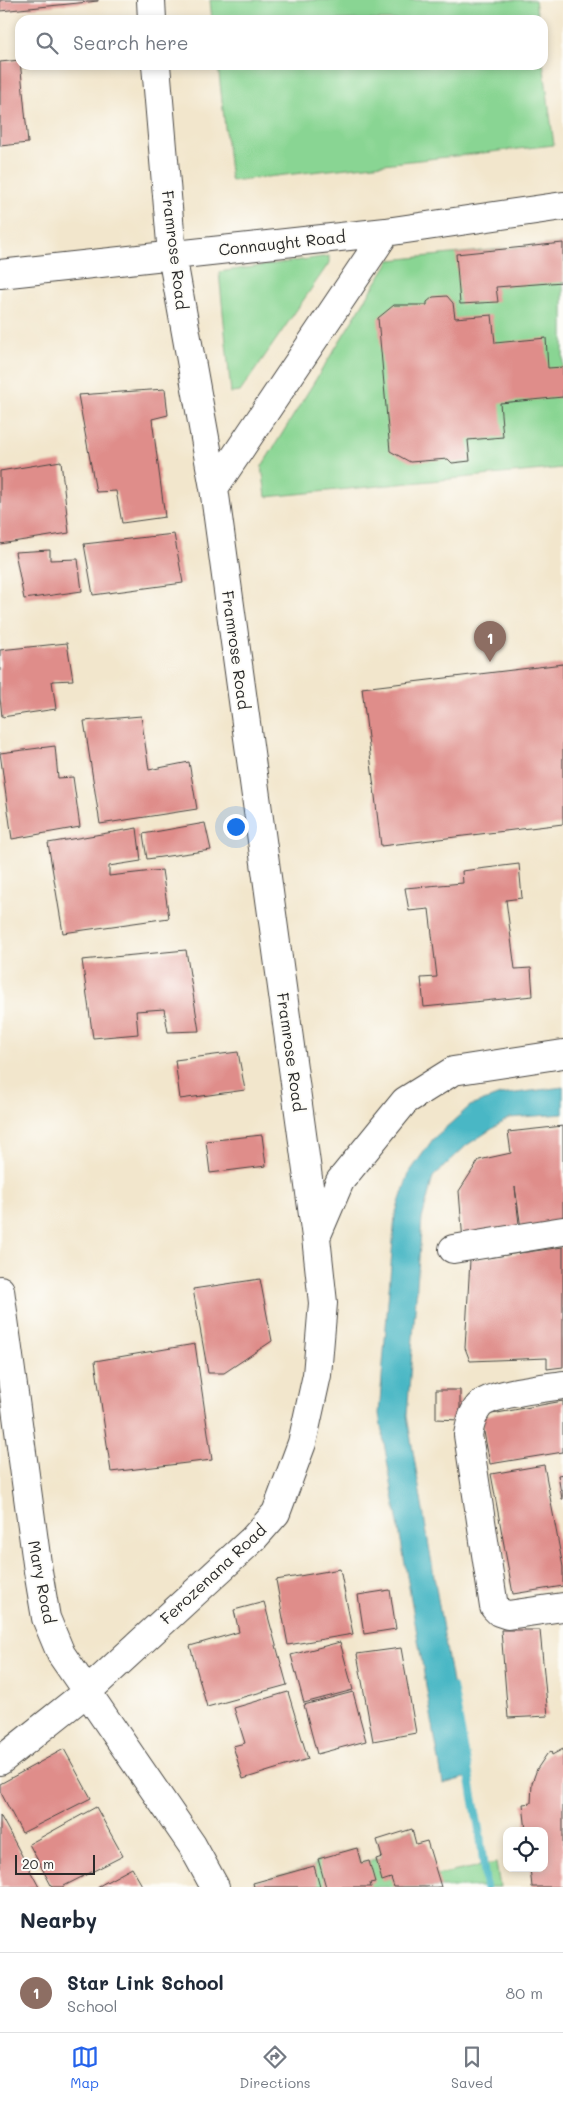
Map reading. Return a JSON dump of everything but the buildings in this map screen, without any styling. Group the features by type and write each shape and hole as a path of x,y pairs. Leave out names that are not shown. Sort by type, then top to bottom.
{"street":[{"path":"151,0 152,15"},
{"name":"Framrose Road","path":"156,70 172,255 214,488 316,1236"},
{"name":"Connaught Road","path":"0,274 386,232 563,206"},
{"path":"214,488 386,232"},
{"name":"Ferozenana Road","path":"0,1760 88,1691 254,1539 276,1513 302,1443 317,1374 322,1303 316,1236 340,1181 405,1101 453,1071 563,1054"},
{"path":"452,1249 563,1230"},
{"name":"Mary Road","path":"0,1290 46,1618 61,1654 192,1846 215,1887"},
{"path":"563,1385 492,1397 479,1405 472,1419 468,1435 494,1607 499,1612 508,1615 563,1607"}],"green space":[{"path":"210,0 535,0 537,15 212,15"},
{"path":"219,70 544,70 554,145 231,181"},
{"path":"563,243 563,468 266,497 262,466 390,260"},
{"path":"329,256 329,263 240,392 231,393 219,272"},
{"path":"412,1829 416,1844 437,1875 496,1863 500,1887 254,1887 253,1883 314,1866 318,1859 357,1848 361,1863 382,1857 377,1840"}],"water":[{"path":"563,1087 563,1114 509,1118 467,1145 433,1177 422,1219 407,1416 468,1777 443,1784 379,1414 395,1215 409,1173 433,1139 470,1106 500,1095"}],"waterway":[{"path":"453,1687 480,1835 486,1887"}],"place":[{"name":"Star Link School","path":"490,662"}]}
